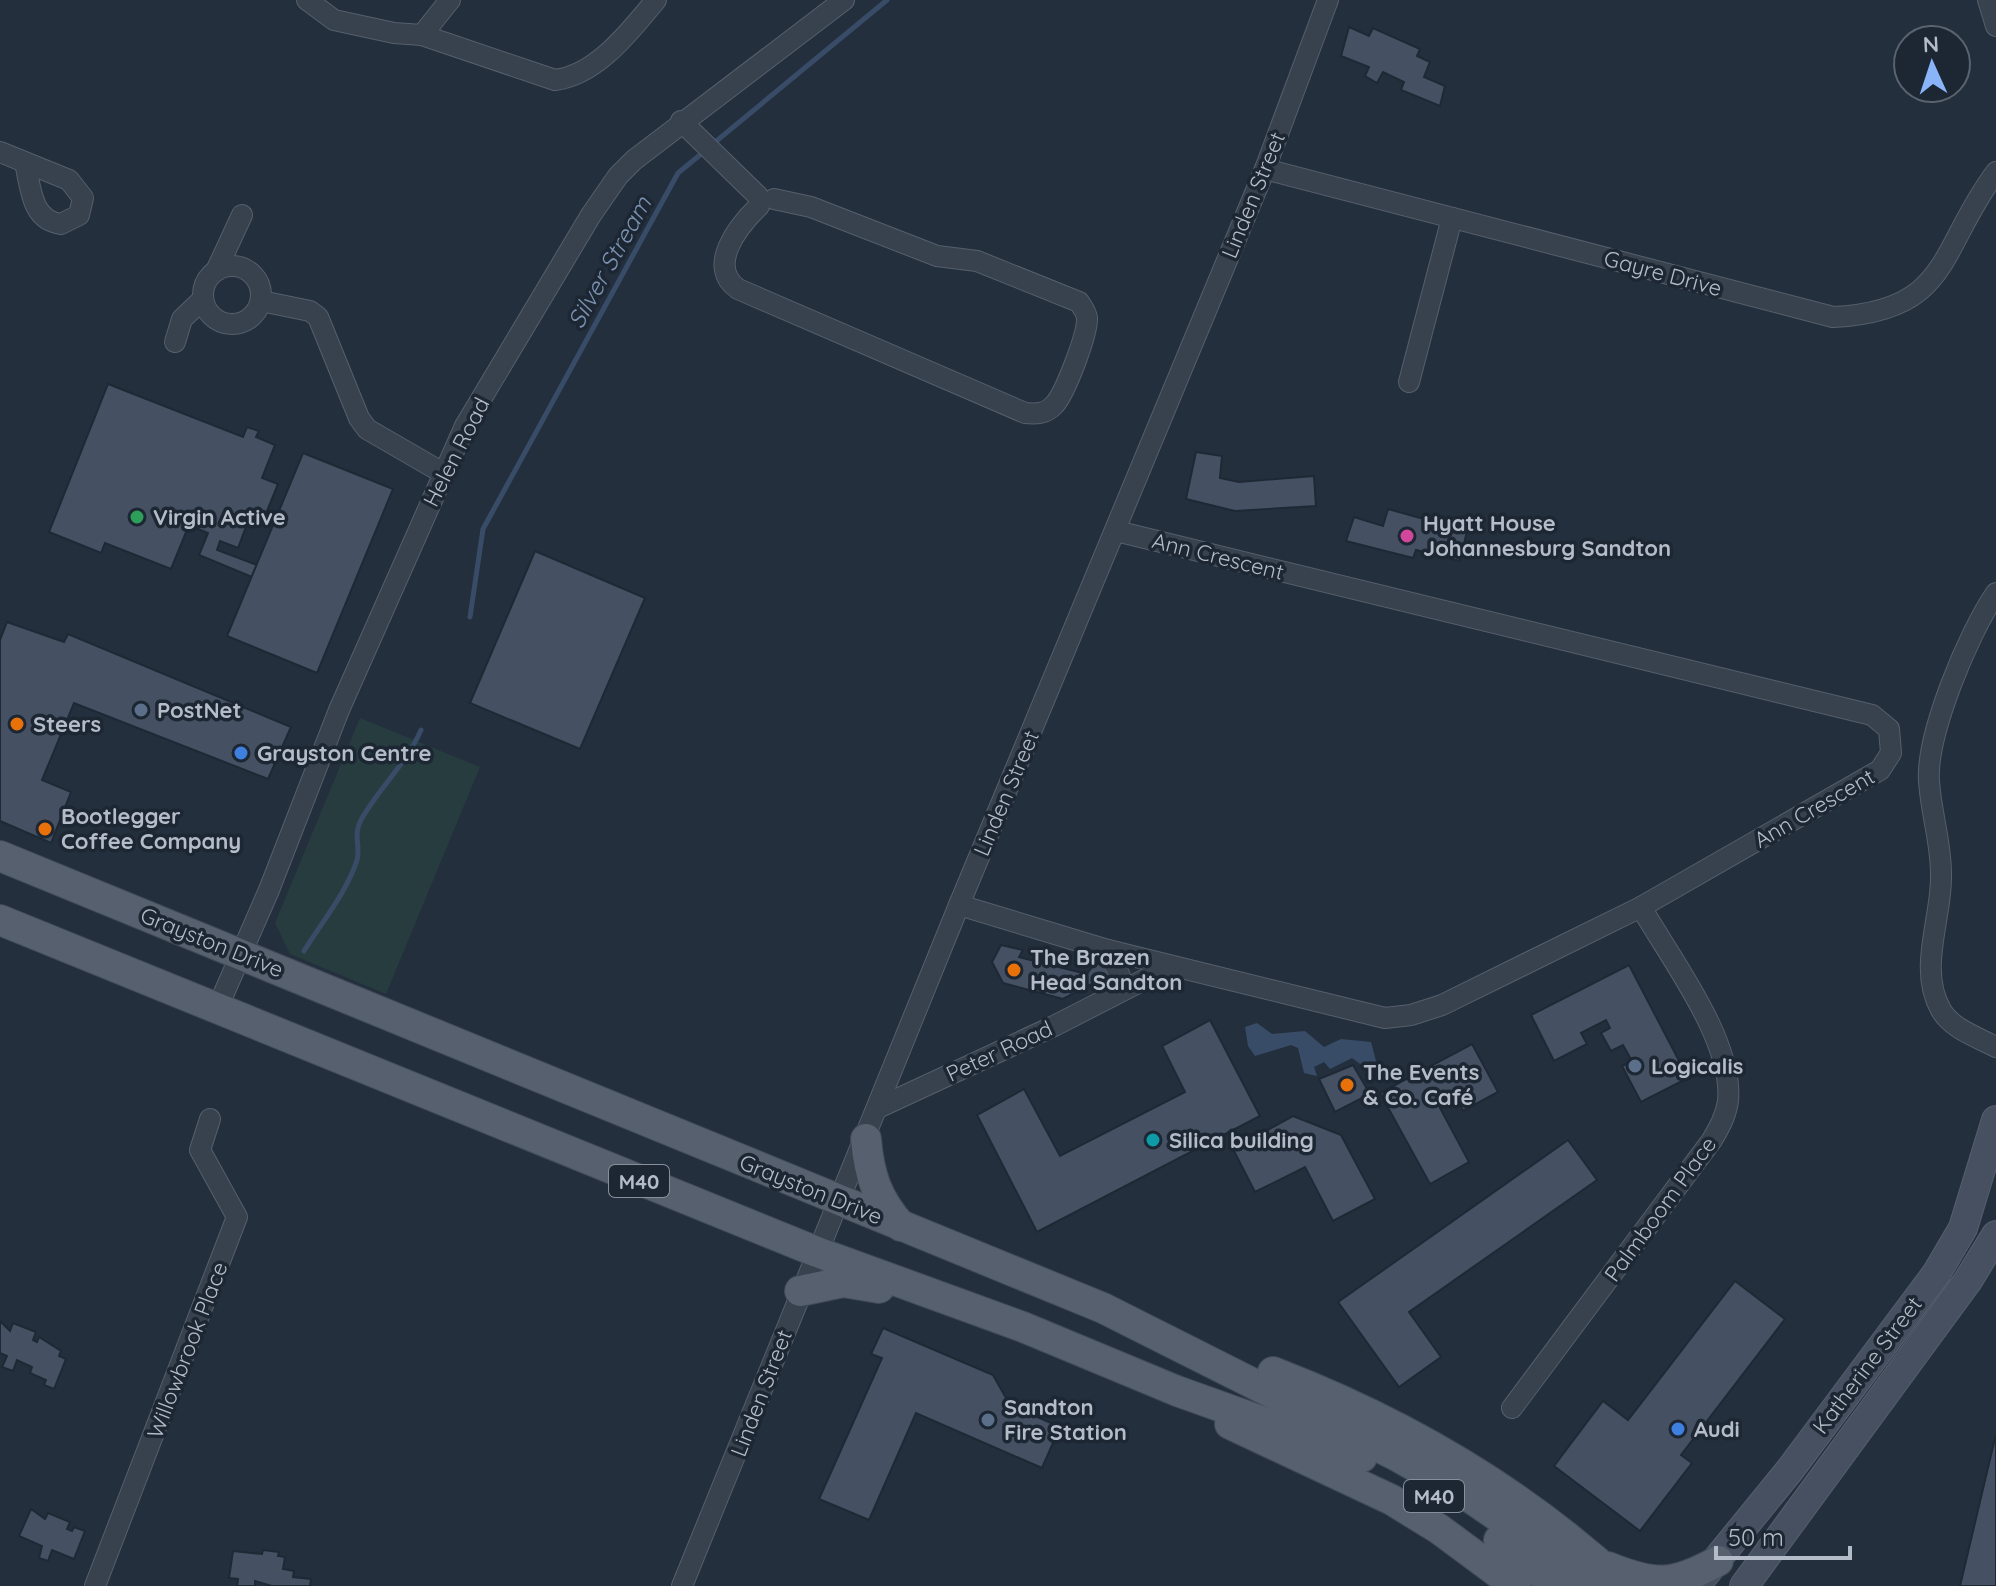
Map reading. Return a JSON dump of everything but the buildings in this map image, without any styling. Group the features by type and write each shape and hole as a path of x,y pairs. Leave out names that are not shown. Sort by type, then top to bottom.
{"main road":[{"name":"Grayston Drive","path":"0,856 1103,1308 1308,1422 1471,1498 1567,1564 1594,1575"},
{"name":"Grayston Drive","path":"0,920 817,1252 1023,1327 1177,1391 1308,1422 1345,1448 1477,1523 1557,1586"},
{"name":"Katherine Street","path":"1695,1586 1718,1561 1936,1274 1963,1228 1996,1120"},
{"path":"866,1139 874,1187 901,1226"},
{"name":"Katherine Street","path":"1744,1586 1967,1282 1996,1235"},
{"path":"800,1291 843,1282 872,1286 942,1309 1023,1327"},
{"path":"1103,1308 1360,1408 1493,1481 1594,1575 1624,1586"},
{"path":"1177,1391 1273,1447 1392,1500 1439,1529 1516,1586"},
{"path":"1594,1575 1651,1584 1690,1578 1718,1561"}],"street":[{"path":"307,0 334,20 394,33 422,35 537,77 564,79 590,67 656,0"},
{"path":"422,35 450,0"},
{"name":"Helen Road","path":"217,1009 269,890 339,710 465,426 591,215 618,176 681,121 844,0"},
{"name":"Linden Street","path":"682,1586 800,1291 880,1107 959,905 1265,169 1328,0"},
{"path":"1988,0 1996,26"},
{"path":"681,121 763,200 811,207 937,256 977,261 1079,302 1087,315 1086,328 1064,388 1053,406 1044,412 1025,413 738,289 724,277 722,266 745,220 763,200"},
{"path":"0,152 25,163"},
{"name":"Gayre Drive","path":"1265,169 1810,314 1857,316 1898,305 1924,288 1948,258 1996,172"},
{"path":"175,342 182,319 203,299 208,279 216,271 242,215"},
{"path":"1409,382 1452,218"},
{"path":"203,299 210,314 232,324 247,320 261,301 257,280 249,271 239,267 216,271"},
{"path":"261,301 310,311 318,317 359,418 367,429 443,473"},
{"name":"Ann Crescent","path":"959,905 1171,966 1385,1018 1411,1015 1442,1005 1641,907 1880,770 1891,753 1891,735 1884,723 1872,715 1116,531"},
{"path":"1996,593 1959,663 1934,746 1929,779 1942,880 1931,953 1934,990 1947,1018 1996,1047"},
{"name":"Palmboom Place","path":"1512,1408 1712,1140 1725,1116 1728,1084 1717,1045 1641,907"},
{"path":"1108,950 1120,976 1118,992"},
{"name":"Peter Road","path":"880,1107 1171,966"},
{"path":"1975,1036 1996,1035"},
{"name":"Willowbrook Place","path":"95,1586 237,1217 200,1150 210,1119"}],"green space":[{"path":"360,718 480,767 386,994 290,954 275,923"}],"water":[{"path":"1257,1023 1272,1034 1305,1031 1324,1047 1341,1039 1371,1042 1376,1061 1367,1069 1352,1058 1330,1069 1324,1062 1314,1067 1317,1076 1304,1073 1298,1048 1291,1045 1255,1056 1248,1046 1245,1027"}],"waterway":[{"name":"Silver Stream","path":"714,143 887,0"},
{"name":"Silver Stream","path":"470,617 483,529 678,173 706,150"},
{"name":"Silver Stream","path":"304,951 353,872 362,818 408,754 421,730"}],"place":[{"name":"Virgin Active","path":"137,517"},
{"name":"Hyatt House Johannesburg Sandton","path":"1407,536"},
{"name":"PostNet","path":"141,710"},
{"name":"Steers","path":"17,724"},
{"name":"Grayston Centre","path":"241,753"},
{"name":"Bootlegger Coffee Company","path":"45,829"},
{"name":"The Brazen Head Sandton","path":"1014,970"},
{"name":"Logicalis","path":"1635,1066"},
{"name":"The Events & Co. Café","path":"1347,1085"},
{"name":"Silica building","path":"1153,1140"},
{"name":"Sandton Fire Station","path":"988,1420"},
{"name":"Audi","path":"1678,1429"}]}
